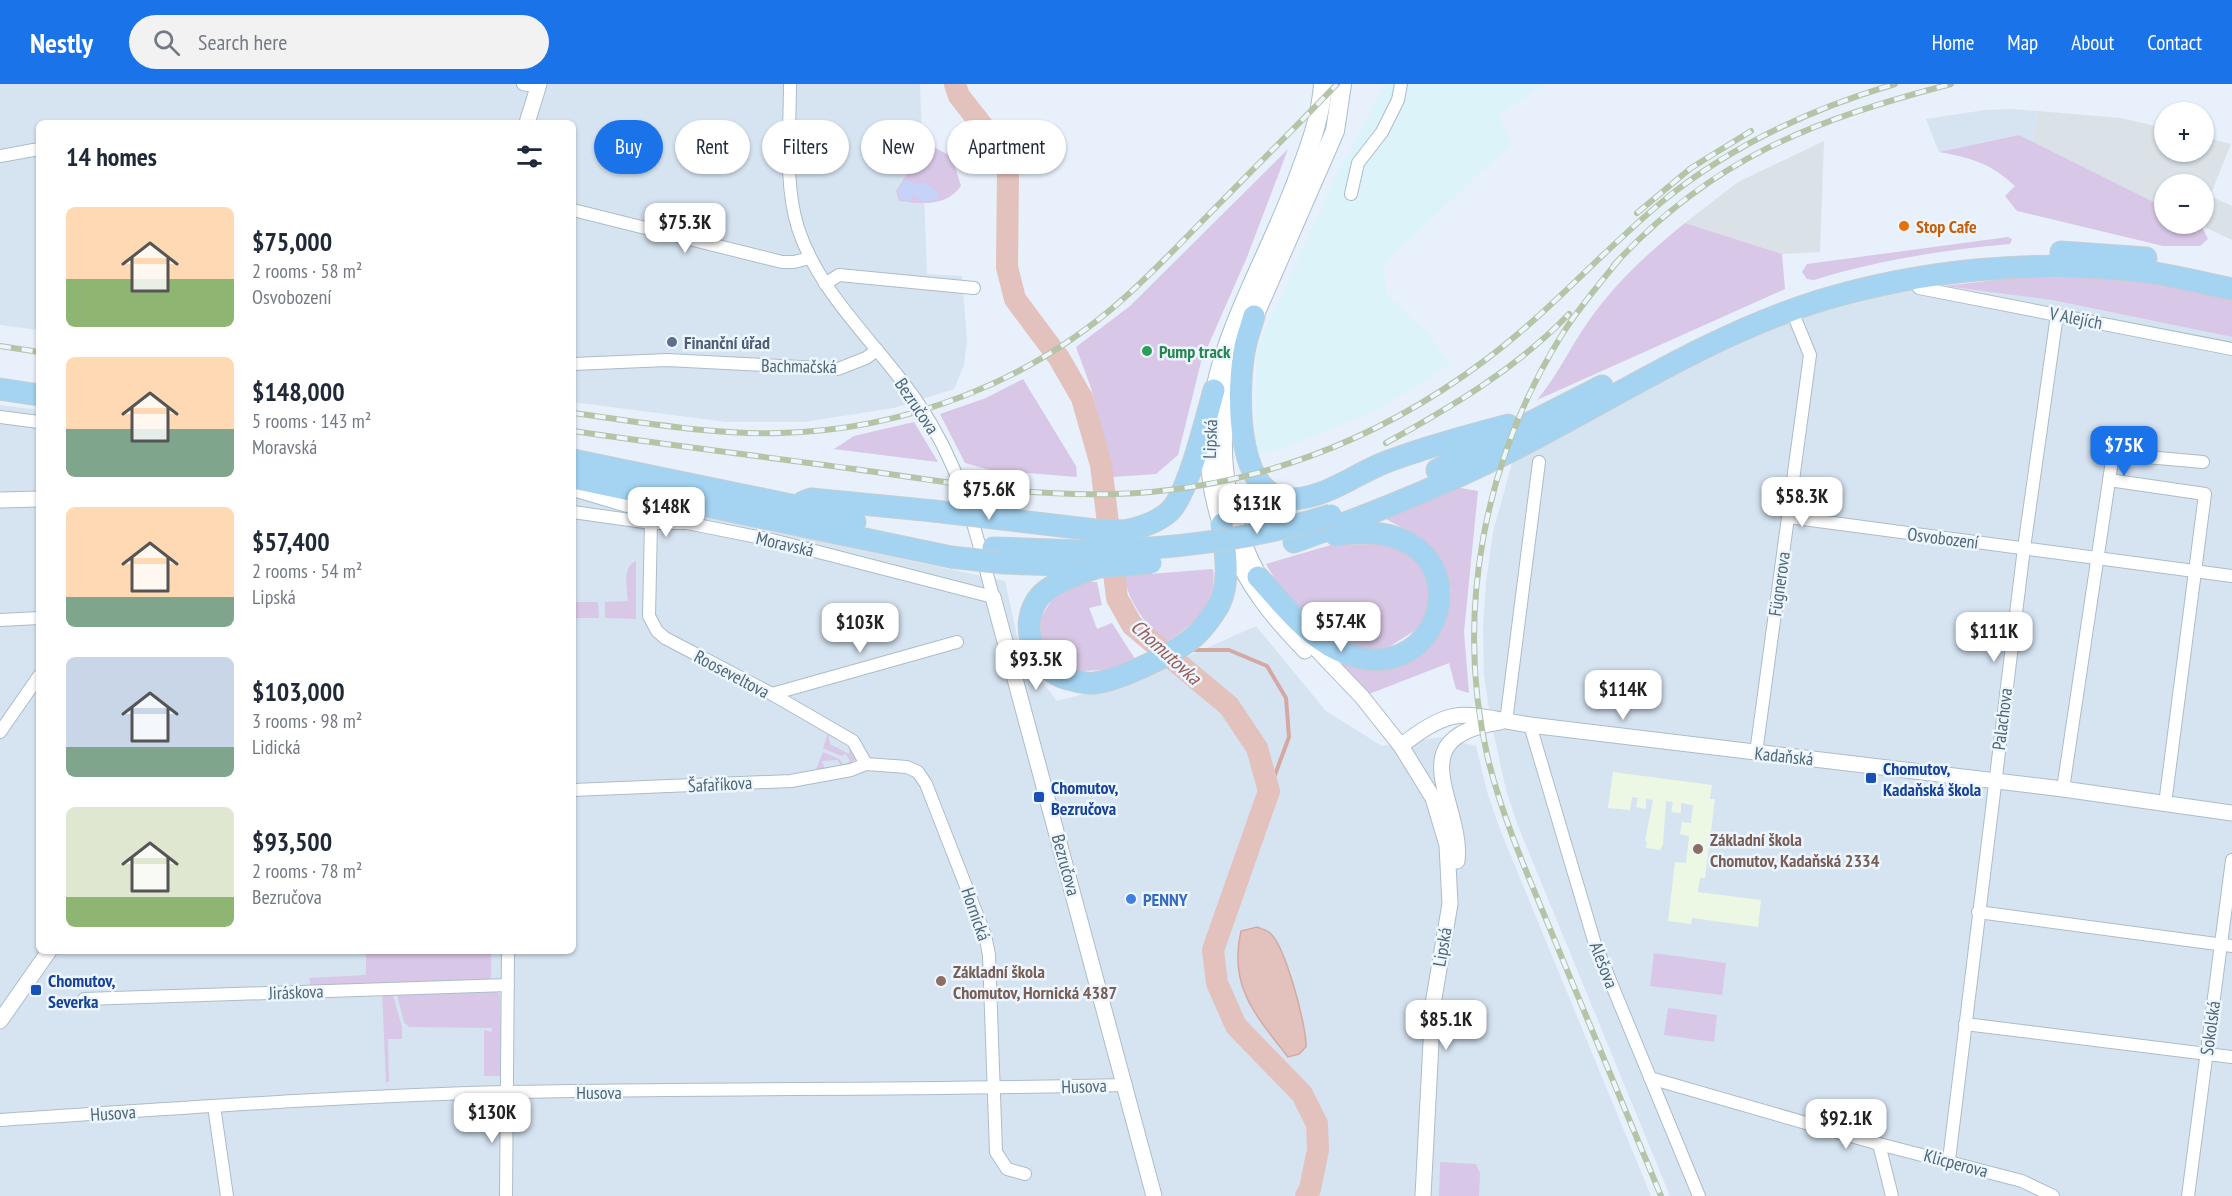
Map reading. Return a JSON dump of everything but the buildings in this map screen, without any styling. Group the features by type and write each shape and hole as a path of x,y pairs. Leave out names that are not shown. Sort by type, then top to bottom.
{"highway":[{"path":"998,555 1135,551 1195,545 1265,534 1331,515 1418,480 1732,321 1821,285 1886,270 1956,259 2056,252 2141,257 2232,275"},
{"path":"1294,542 1362,518 1495,459 1651,376 1741,332 1792,311 1889,282 1993,268 2056,266 2140,271 2232,289"},
{"path":"1254,316 1244,348 1242,406 1247,461 1258,481 1271,493 1282,498 1312,496 1384,463 1458,437 1507,425 1571,402"},
{"path":"0,376 36,381"},
{"path":"0,389 36,395"},
{"path":"791,506 811,499 1095,530 1124,531 1152,522 1170,510 1190,466 1214,390"},
{"path":"576,461 791,506 949,549"},
{"path":"576,479 837,532 949,549 1098,567 1188,560 1294,542 1375,532 1396,537 1411,544 1426,558 1440,587 1437,617 1419,645 1402,655 1381,659 1360,658 1338,650 1317,637 1258,577"},
{"path":"1098,567 1054,586 1042,594 1029,619 1029,634 1041,664 1053,674 1069,680 1094,683 1151,661 1197,635 1220,603 1226,579 1222,524"}],"main road":[{"name":"Lipská","path":"1222,524 1210,481 1208,456 1214,390 1231,334 1289,204 1312,140 1323,84"},
{"name":"Lipská","path":"1258,577 1236,530 1224,479 1221,453 1222,424 1229,387 1254,316 1335,132 1342,84"}],"street":[{"name":"Bezručova","path":"790,84 790,192 797,226 810,258 825,284 917,402 954,466 969,503 1154,1196"},
{"path":"1351,194 1358,163 1382,132 1398,100 1401,84"},
{"path":"527,120 533,85"},
{"path":"0,156 36,150"},
{"path":"576,211 782,262 810,258"},
{"path":"825,284 839,275 974,288"},
{"name":"V Alejích","path":"1919,288 2232,349"},
{"name":"Fügnerova","path":"1756,753 1810,355 1792,311"},
{"name":"Palachova","path":"1949,1160 2024,548 2058,315"},
{"name":"Bachmačská","path":"576,364 667,360 837,369 866,358 877,350"},
{"path":"0,417 36,422"},
{"path":"2063,789 2113,454 2203,462"},
{"path":"1506,722 1539,462"},
{"path":"2109,480 2205,494 2197,572 2165,804"},
{"path":"576,491 687,524"},
{"path":"0,500 36,499"},
{"name":"Moravská","path":"576,512 651,523 687,524 772,540 993,597"},
{"name":"Osvobození","path":"1788,517 2232,576"},
{"name":"Rooseveltova","path":"651,523 649,608 651,622 657,631 665,638 772,694 853,741 866,765"},
{"name":"Lipská","path":"1222,524 1245,578 1263,604 1358,705 1401,746"},
{"name":"Lipská","path":"1258,577 1288,618 1362,697 1401,746 1422,777 1440,818 1450,867 1450,904 1432,1004 1423,1196"},
{"path":"0,620 36,618"},
{"path":"772,694 957,642"},
{"path":"0,732 36,680"},
{"name":"Kadaňská","path":"1401,746 1425,727 1458,714 1475,714 1506,722 2063,789 2232,813"},
{"name":"Kadaňská","path":"1450,904 1457,843 1441,779 1444,754 1453,741 1466,730 1506,722"},
{"name":"Alešova","path":"1530,725 1595,944 1699,1196"},
{"name":"Šafaříkova","path":"576,790 791,781 866,765"},
{"name":"Hornická","path":"866,765 907,767 918,772 938,813 985,935 989,955 996,1152 1007,1169 1024,1174"},
{"name":"Sokolská","path":"2188,1196 2206,1054 2227,945 2232,860"},
{"path":"1978,912 2227,945"},
{"path":"0,1021 47,954"},
{"path":"506,1196 508,954"},
{"name":"Jiráskova","path":"84,999 508,985"},
{"path":"1965,1024 2232,1058"},
{"name":"Klicperova","path":"1650,1078 1879,1144 1949,1160 2022,1181 2053,1196"},
{"name":"Husova","path":"0,1120 213,1106 507,1092 995,1089 1126,1085"},
{"path":"213,1106 227,1196"},
{"path":"1879,1144 1892,1196"}],"shaded area":[{"path":"0,84 920,84 921,120 861,120 861,174 923,174 927,274 962,276 967,341 964,365 954,389 894,408 804,422 726,422 576,402 576,120 36,120 36,330 0,325"},
{"path":"1385,84 1544,84 1498,115 1512,142 1383,265 1387,295 1431,337 1450,365 1385,405 1358,418 1283,448 1255,455 1257,347 1336,176"},
{"path":"1985,110 2038,111 2032,142 2019,135 1939,152 1926,119"},
{"path":"2038,111 2121,118 2154,126 2154,162 2214,162 2214,140 2231,144 2214,186 2214,174 2154,174 2154,202 2032,142"},
{"path":"2019,135 2154,202 2154,234 2206,234 2208,239 2200,246 2163,246 2017,211 2005,196 2015,186 2006,178 1980,163 1939,152"},
{"path":"1824,141 1820,252 1782,254 1685,223 1738,182"},
{"path":"935,147 947,154 947,174 957,174 961,186 948,198 925,203 899,201 896,191 907,174 935,174"},
{"path":"1288,149 1247,257 1201,362 1178,455 1156,474 1113,477 1091,388 1076,347 1130,306"},
{"path":"2214,198 2232,206 2232,240 2214,232"},
{"path":"1685,223 1782,254 1785,289 1537,400 1598,308 1645,257"},
{"path":"2008,237 2012,239 2010,244 1911,257 1814,280 1807,279 1802,272 1807,264"},
{"path":"2021,277 2104,278 2168,285 2232,299 2232,337 2052,300 1944,286"},
{"path":"1921,283 2052,300 2232,337 2232,1196 1670,1196 1518,826 1506,790 1490,717 1484,676 1483,628 1493,532 1512,463 1530,446 1778,323 1836,303"},
{"path":"1023,379 1076,466 1077,477 990,470 965,463 940,414 986,398"},
{"path":"0,405 36,410 36,954 576,954 576,495 735,523 1005,581 1021,654 1057,701 1130,682 1256,626 1326,711 1382,746 1441,737 1476,746 1488,795 1501,832 1651,1196 0,1196"},
{"path":"914,422 938,462 834,449 854,436"},
{"path":"1455,487 1478,491 1464,632 1469,693 1456,689 1449,663 1369,694 1333,657 1414,657 1443,626 1451,591 1436,554 1412,533 1386,519"},
{"path":"1374,544 1398,549 1412,557 1423,572 1432,594 1419,628 1387,648 1363,650 1321,632 1283,593 1266,564 1331,545"},
{"path":"636,561 636,619 605,618 605,602 628,601 627,573"},
{"path":"1213,569 1213,582 1207,604 1193,622 1164,643 1144,620 1134,604 1124,576"},
{"path":"1080,582 1097,582 1102,605 1089,608 1097,629 1112,623 1135,659 1105,670 1079,671 1057,660 1041,643 1040,619 1053,598"},
{"path":"576,602 598,602 599,618 576,618"},
{"path":"828,733 830,744 849,754 850,744 856,759 843,768 837,760 822,761 825,770 815,772 823,752 839,759 844,765 850,761 846,754 841,756 823,748"},
{"name":"Základní škola Chomutov, Kadaňská 2334","path":"1613,772 1712,785 1710,799 1715,799 1705,878 1700,878 1698,892 1761,900 1758,927 1692,918 1691,924 1668,921 1675,862 1686,863 1689,836 1680,834 1682,822 1691,823 1693,805 1681,803 1681,813 1671,812 1673,802 1666,801 1663,844 1660,850 1646,848 1647,842 1645,841 1653,800 1646,799 1646,809 1636,807 1638,798 1632,797 1630,810 1608,808"},
{"path":"1257,927 1269,932 1276,941 1288,969 1299,1005 1305,1037 1306,1047 1299,1054 1288,1057 1256,1014 1242,984 1238,968 1241,931"},
{"path":"1654,953 1726,963 1722,995 1650,986"},
{"path":"366,954 491,954 491,980 500,996 501,1076 484,1076 484,1030 492,1032 492,1028 409,1027 404,1022 396,991 392,992 402,1027 402,1039 388,1039 389,1082 386,1082 382,992 311,988 309,978 366,975"},
{"path":"1668,1008 1717,1015 1714,1042 1664,1035"},
{"path":"1440,1162 1476,1164 1480,1173 1479,1196 1439,1196"}],"sand":[{"path":"905,180 918,184 925,182 937,192 939,199 924,202 913,195 911,201 900,199 898,191"}],"waterway":[{"name":"Chomutovka","path":"955,84 959,96 992,138 1008,172 1007,267 1015,299 1059,358 1082,398 1101,465 1117,598 1132,625 1229,706 1257,748 1269,791 1213,950 1217,983 1236,1026 1302,1094 1317,1124 1318,1150 1310,1189 1306,1196"},
{"path":"1189,650 1229,650 1267,666 1286,698 1289,737 1269,791"}],"railway":[{"path":"576,413 702,430 780,433 827,430 873,422 919,411 964,396 1048,355 1123,299 1337,84"},
{"path":"576,431 951,483 1049,493 1114,494 1165,490 1214,483 1262,472 1355,438 1443,390 1531,323 1663,201 1716,163 1802,117 1895,84"},
{"path":"1614,265 1651,228 1689,197 1728,170 1768,148 1854,112 1951,84"},
{"path":"1637,213 1691,168 1751,131"},
{"path":"1618,261 1582,305 1563,333 1536,381 1513,432 1496,484 1483,538 1476,593 1474,649 1478,704 1488,759 1503,810 1661,1196"},
{"path":"1386,443 1483,385 1549,334 1569,314"},
{"path":"0,346 36,352"}],"place":[{"name":"Stop Cafe","path":"1904,226"},
{"name":"Finanční úřad","path":"672,342"},
{"name":"Pump track","path":"1147,351"},
{"name":"Chomutov, Kadaňská škola","path":"1871,778"},
{"name":"Chomutov, Bezručova","path":"1039,797"},
{"name":"Základní škola Chomutov, Kadaňská 2334","path":"1698,849"},
{"name":"PENNY","path":"1131,899"},
{"name":"Základní škola Chomutov, Hornická 4387","path":"941,981"},
{"name":"Chomutov, Severka","path":"36,990"}]}
